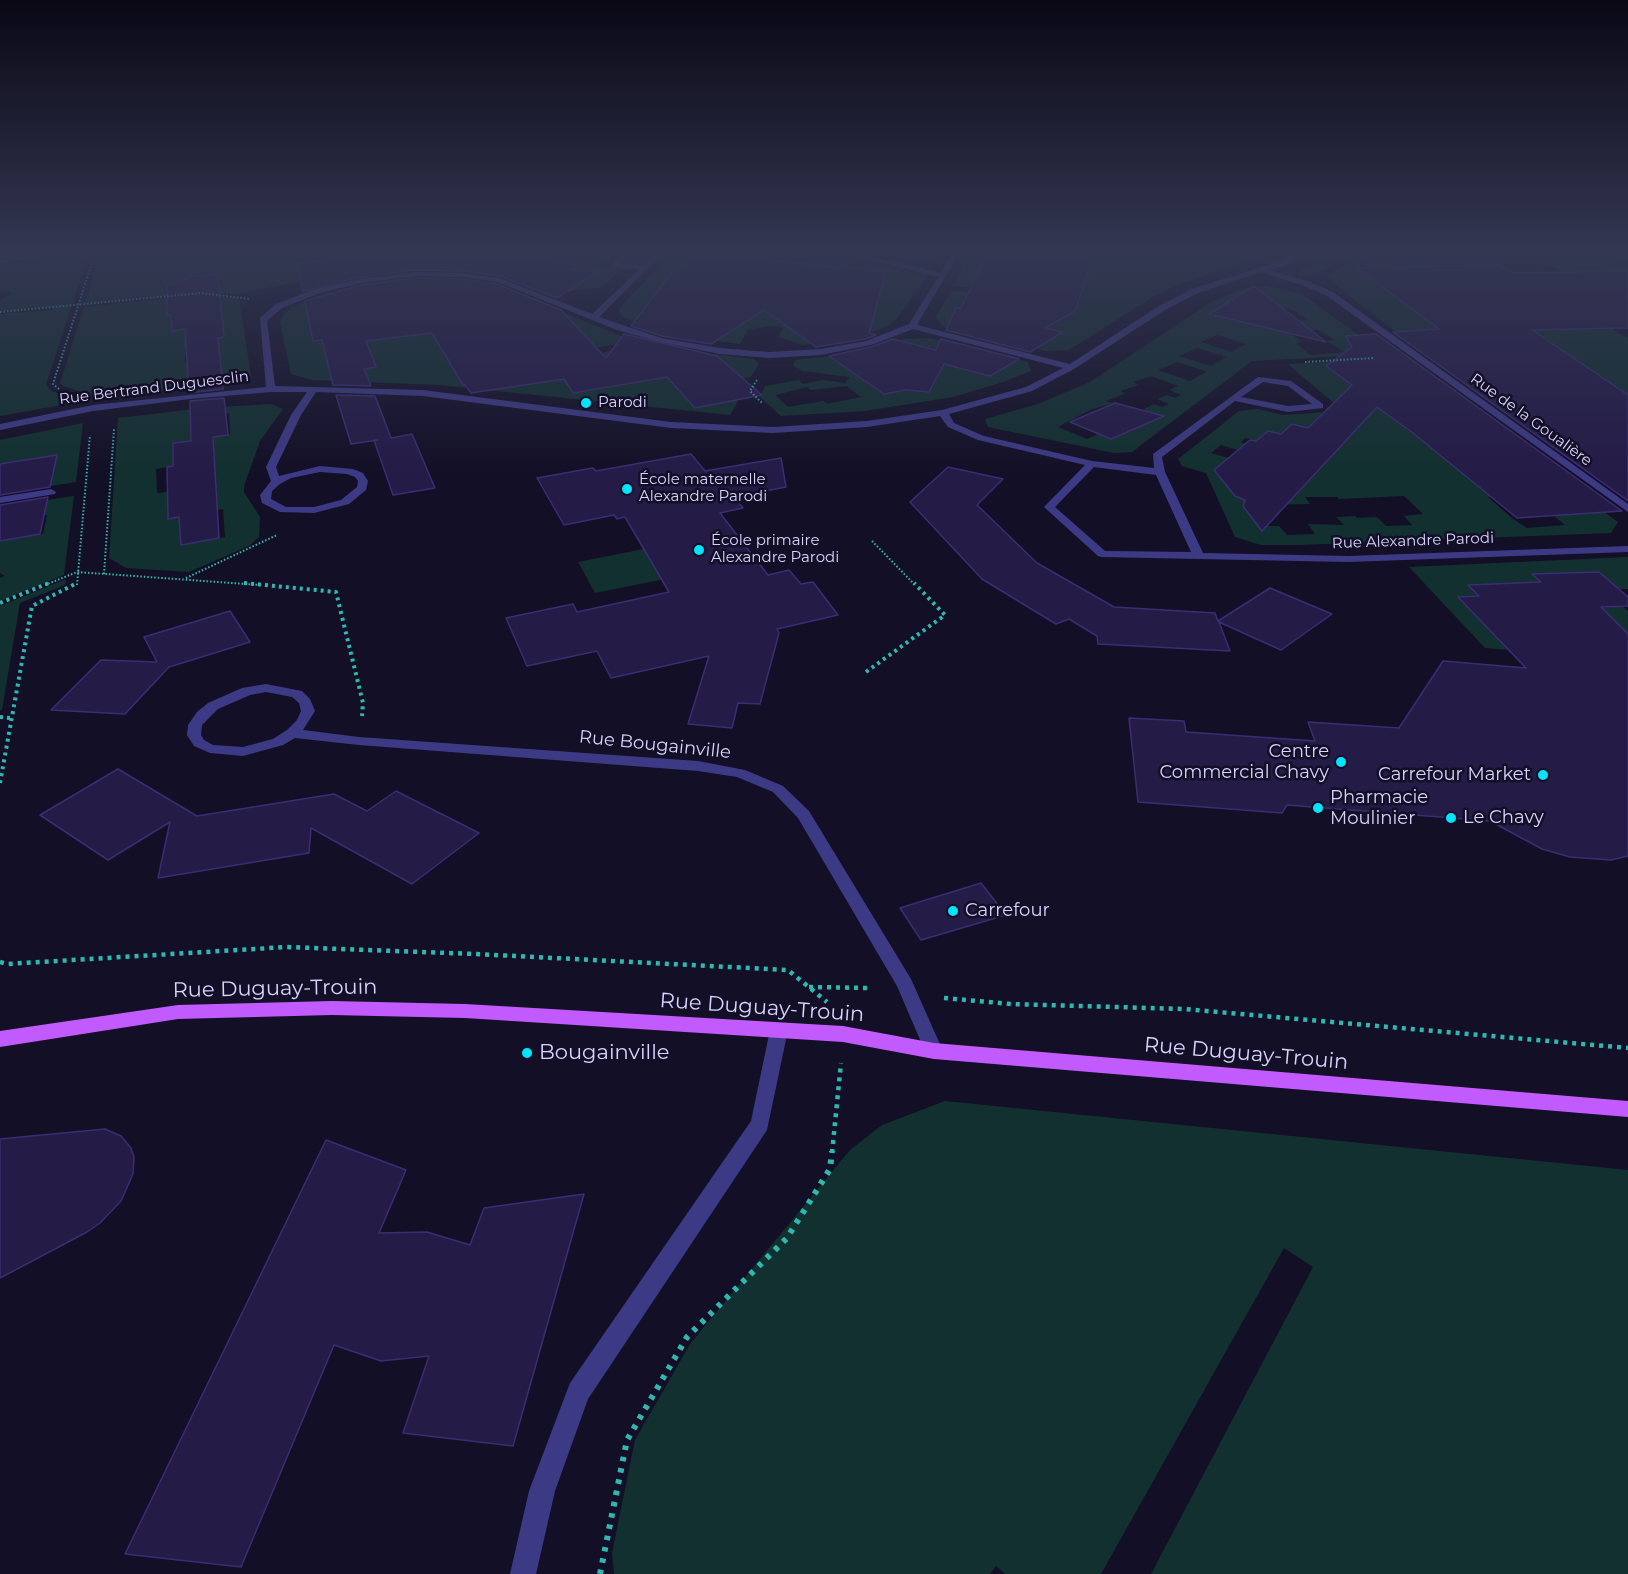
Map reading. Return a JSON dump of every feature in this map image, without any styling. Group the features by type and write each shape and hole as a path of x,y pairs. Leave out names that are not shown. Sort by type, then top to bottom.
{"main road":[{"name":"Rue Duguay-Trouin","path":"0,1039 178,1012 332,1008 465,1011 843,1034 933,1051 1628,1109"}],"street":[{"path":"264,326 271,389"},
{"path":"619,326 660,340 720,351 769,355 820,352 856,345 894,335 911,326"},
{"path":"914,326 1071,367"},
{"name":"Rue Bertrand Duguesclin","path":"0,427 93,408 271,389 423,393 671,425 773,430 867,424 943,413 1029,389 1071,367 1134,326"},
{"name":"Rue de la Goualière","path":"1375,326 1628,508"},
{"path":"1199,556 1160,472 1157,456 1233,399 1261,379 1291,384 1320,406 1287,409 1233,399"},
{"path":"276,482 271,466 296,415 313,389"},
{"path":"943,413 951,425 981,438 1092,464 1160,472"},
{"name":"Rue Alexandre Parodi","path":"1092,464 1049,507 1102,554 1348,559 1628,549"},
{"path":"320,469 349,471 359,475 363,481 362,488 356,495 345,502 314,510 298,511 284,510 266,501 265,495 268,489 288,476 320,469"},
{"path":"0,500 51,492"},
{"path":"266,688 297,694 305,702 308,711 303,722 292,733 278,742 243,752 210,749 200,743 194,735 195,725 213,706 248,691 266,688"},
{"name":"Rue Bougainville","path":"292,733 359,741 698,765 740,773 778,789 804,815 905,984 933,1051"},
{"path":"523,1574 542,1491 579,1392 760,1124 779,1030"}],"path":[{"path":"59,389 53,384 71,326"},
{"path":"764,405 750,391 769,355"},
{"path":"1261,379 1273,364 1415,355"},
{"path":"104,574 114,428"},
{"path":"0,783 32,606 77,585 91,430"},
{"path":"186,578 278,535 298,511"},
{"path":"866,672 945,615 872,541"},
{"path":"0,603 77,572 186,578 336,592 363,703 359,741"},
{"path":"0,717 11,718"},
{"path":"0,962 8,964 298,948 476,954 788,970 839,1011 843,1034 830,1169 787,1238 687,1337 627,1440 600,1574"},
{"path":"808,987 868,988"},
{"path":"939,997 1011,1004 1184,1009 1628,1048"}],"green space":[{"path":"0,326 65,326 46,384 51,391 84,401 0,416"},
{"path":"78,326 205,326 194,328 195,341 224,337 222,326 243,326 251,376 232,383 101,398 60,383","holes":["218,345 222,374 192,378 190,363 185,363 185,350"]},
{"path":"281,326 598,326 624,337 613,345 580,350 571,364 574,393 624,385 620,379 732,369 721,359 699,363 607,364 600,356 605,352 654,345 753,359 759,363 751,377 731,381 743,392 730,415 439,385 312,380 291,374"},
{"path":"649,326 765,326 748,330 740,344 690,337"},
{"path":"774,326 887,326 870,333 803,345 779,337 783,327"},
{"path":"1106,326 1069,350 1046,351 944,327"},
{"path":"1174,326 1347,326 1386,354 1252,361 1132,452 1114,453 988,427 985,419 1038,404 1090,382","holes":["1318,330 1335,340 1327,341 1344,352 1310,355 1296,343 1302,342 1288,331","1218,335 1246,344 1231,352 1201,342","1198,348 1226,357 1211,366 1179,356","1177,362 1206,372 1190,381 1158,370","1151,376 1178,386 1169,390 1181,395 1175,398 1167,395 1157,399 1169,404 1162,407 1154,404 1144,409 1155,414 1111,439 1098,434 1087,439 1058,427 1090,410 1113,403 1106,401 1125,394 1120,391 1138,385 1133,382"]},
{"path":"1389,326 1463,326 1396,332"},
{"path":"1497,326 1562,326 1568,330 1612,329 1628,338 1628,396"},
{"path":"930,338 1028,362 1031,371 953,397 865,411 781,416 760,397 765,386 799,380 803,384 823,380 845,383 850,377 802,371 793,365 795,360 851,354 905,339","holes":["929,348 940,350 1005,367 990,376 959,368","847,386 861,397 827,404 823,401 788,407 775,395 807,387 811,390"]},
{"path":"1392,359 1618,522 1611,533 1300,545 1261,545 1235,537 1206,473 1182,466 1178,459 1239,411 1258,409 1283,415 1343,411 1288,364","holes":["1399,423 1570,514 1554,516 1565,525 1527,528 1488,497 1500,496","1292,424 1308,428 1228,458 1211,453 1221,445 1238,450 1245,444 1241,442 1245,438 1261,442 1268,431 1284,435","1404,496 1423,514 1404,516 1412,525 1386,526 1377,517 1336,517 1344,525 1308,524 1315,534 1287,535 1279,526 1259,526 1263,505 1310,504 1305,497 1337,497 1339,499"]},
{"path":"271,404 283,409 260,441 244,486 244,492 260,517 259,537 249,546 189,572 126,568 109,558 118,418 204,408","holes":["229,413 230,434 213,437 212,511 223,509 225,537 181,545 179,517 168,518 167,492 157,493 156,469 173,466 173,443 191,441 190,419"]},
{"path":"83,423 76,482 0,494 16,462 0,464 0,440"},
{"path":"74,496 64,575 0,601 0,578 5,576 0,573 0,538 43,534 47,515 21,518 0,507"},
{"path":"679,542 700,572 595,593 578,562"},
{"path":"1628,557 1628,589 1619,589 1607,579 1533,575 1544,585 1469,585 1479,596 1458,597 1481,621 1622,606 1628,611 1628,659 1485,648 1409,567"},
{"path":"66,579 65,585 20,603 2,710 0,710 0,606"},
{"path":"945,1101 1628,1170 1628,1574 1151,1574 1313,1267 1284,1248 1101,1574 1005,1574 996,1566 990,1574 614,1574 612,1553 635,1440 690,1344 850,1150 882,1125"}],"building":[{"path":"172,326 223,326 224,337 218,338 223,389 189,393 185,329 172,331"},
{"path":"310,326 576,326 606,358 624,334 717,356 762,395 695,408 667,377 573,393 564,379 471,393 463,385 432,333 366,341 376,367 364,369 371,386 333,385 322,340 313,341"},
{"path":"632,326 738,326 711,344 662,336"},
{"path":"787,326 871,326 869,333 876,335 865,339 816,347"},
{"path":"948,326 1048,326 1045,328 1063,332 1030,352 946,330"},
{"path":"1261,326 1306,326 1326,342"},
{"path":"1436,326 1628,326 1532,330 1628,395 1628,501 1393,332 1439,329"},
{"path":"1376,334 1622,511 1517,518 1413,433 1377,407 1262,531 1243,506 1245,500 1235,496 1214,470 1250,440 1256,441 1268,431 1281,434 1292,424 1308,428 1352,385 1326,366 1352,347 1346,336"},
{"path":"893,339 936,350 941,339 1019,359 990,376 944,364 929,392 906,390 884,394 829,356 871,347"},
{"path":"336,395 375,396 391,438 412,434 435,488 393,495 374,441 351,444"},
{"path":"224,398 228,435 213,437 219,538 181,545 179,517 168,519 167,467 173,466 173,443 191,441 190,401"},
{"path":"1115,403 1164,416 1111,439 1070,422"},
{"path":"691,454 705,471 781,458 786,487 734,497 743,508 720,513 768,575 789,570 801,584 813,582 838,615 777,629 779,633 760,704 738,703 732,728 688,724 709,656 611,678 597,651 527,666 506,618 573,604 577,612 669,592 625,517 617,519 614,515 564,525 537,478 593,468 596,471"},
{"path":"57,455 50,487 0,495 0,464"},
{"path":"948,467 1003,479 977,505 1037,563 1114,607 1215,613 1218,621 1270,588 1332,614 1281,650 1219,622 1230,651 1098,644 1097,636 1069,619 1056,624 982,579 910,502"},
{"path":"48,497 40,534 0,541 0,505"},
{"path":"1599,572 1628,597 1628,606 1601,607 1628,634 1628,856 1611,860 1570,857 1542,849 1490,821 1287,805 1282,813 1138,802 1129,718 1184,721 1186,732 1315,741 1308,722 1399,728 1443,661 1526,668 1458,597 1479,596 1468,585 1541,582 1532,574"},
{"path":"230,611 250,642 169,667 125,714 51,710 101,660 157,662 144,637"},
{"path":"118,769 197,816 334,794 367,811 396,791 479,833 412,884 311,828 309,853 158,878 170,822 108,860 40,815"},
{"name":"Carrefour","path":"981,883 1006,915 921,940 900,908"},
{"path":"105,1129 121,1136 131,1148 134,1157 133,1174 121,1201 100,1223 87,1232 0,1278 0,1139"},
{"path":"326,1140 406,1170 379,1233 427,1232 470,1245 484,1208 584,1194 513,1446 403,1433 429,1356 381,1361 334,1345 241,1567 125,1554"}],"place":[{"name":"Parodi","path":"586,403"},
{"name":"École maternelle Alexandre Parodi","path":"627,489"},
{"name":"École primaire Alexandre Parodi","path":"699,550"},
{"name":"Centre Commercial Chavy","path":"1341,762"},
{"name":"Carrefour Market","path":"1543,775"},
{"name":"Pharmacie Moulinier","path":"1318,808"},
{"name":"Le Chavy","path":"1451,818"},
{"name":"Carrefour","path":"953,911"},
{"name":"Bougainville","path":"527,1053"}]}
